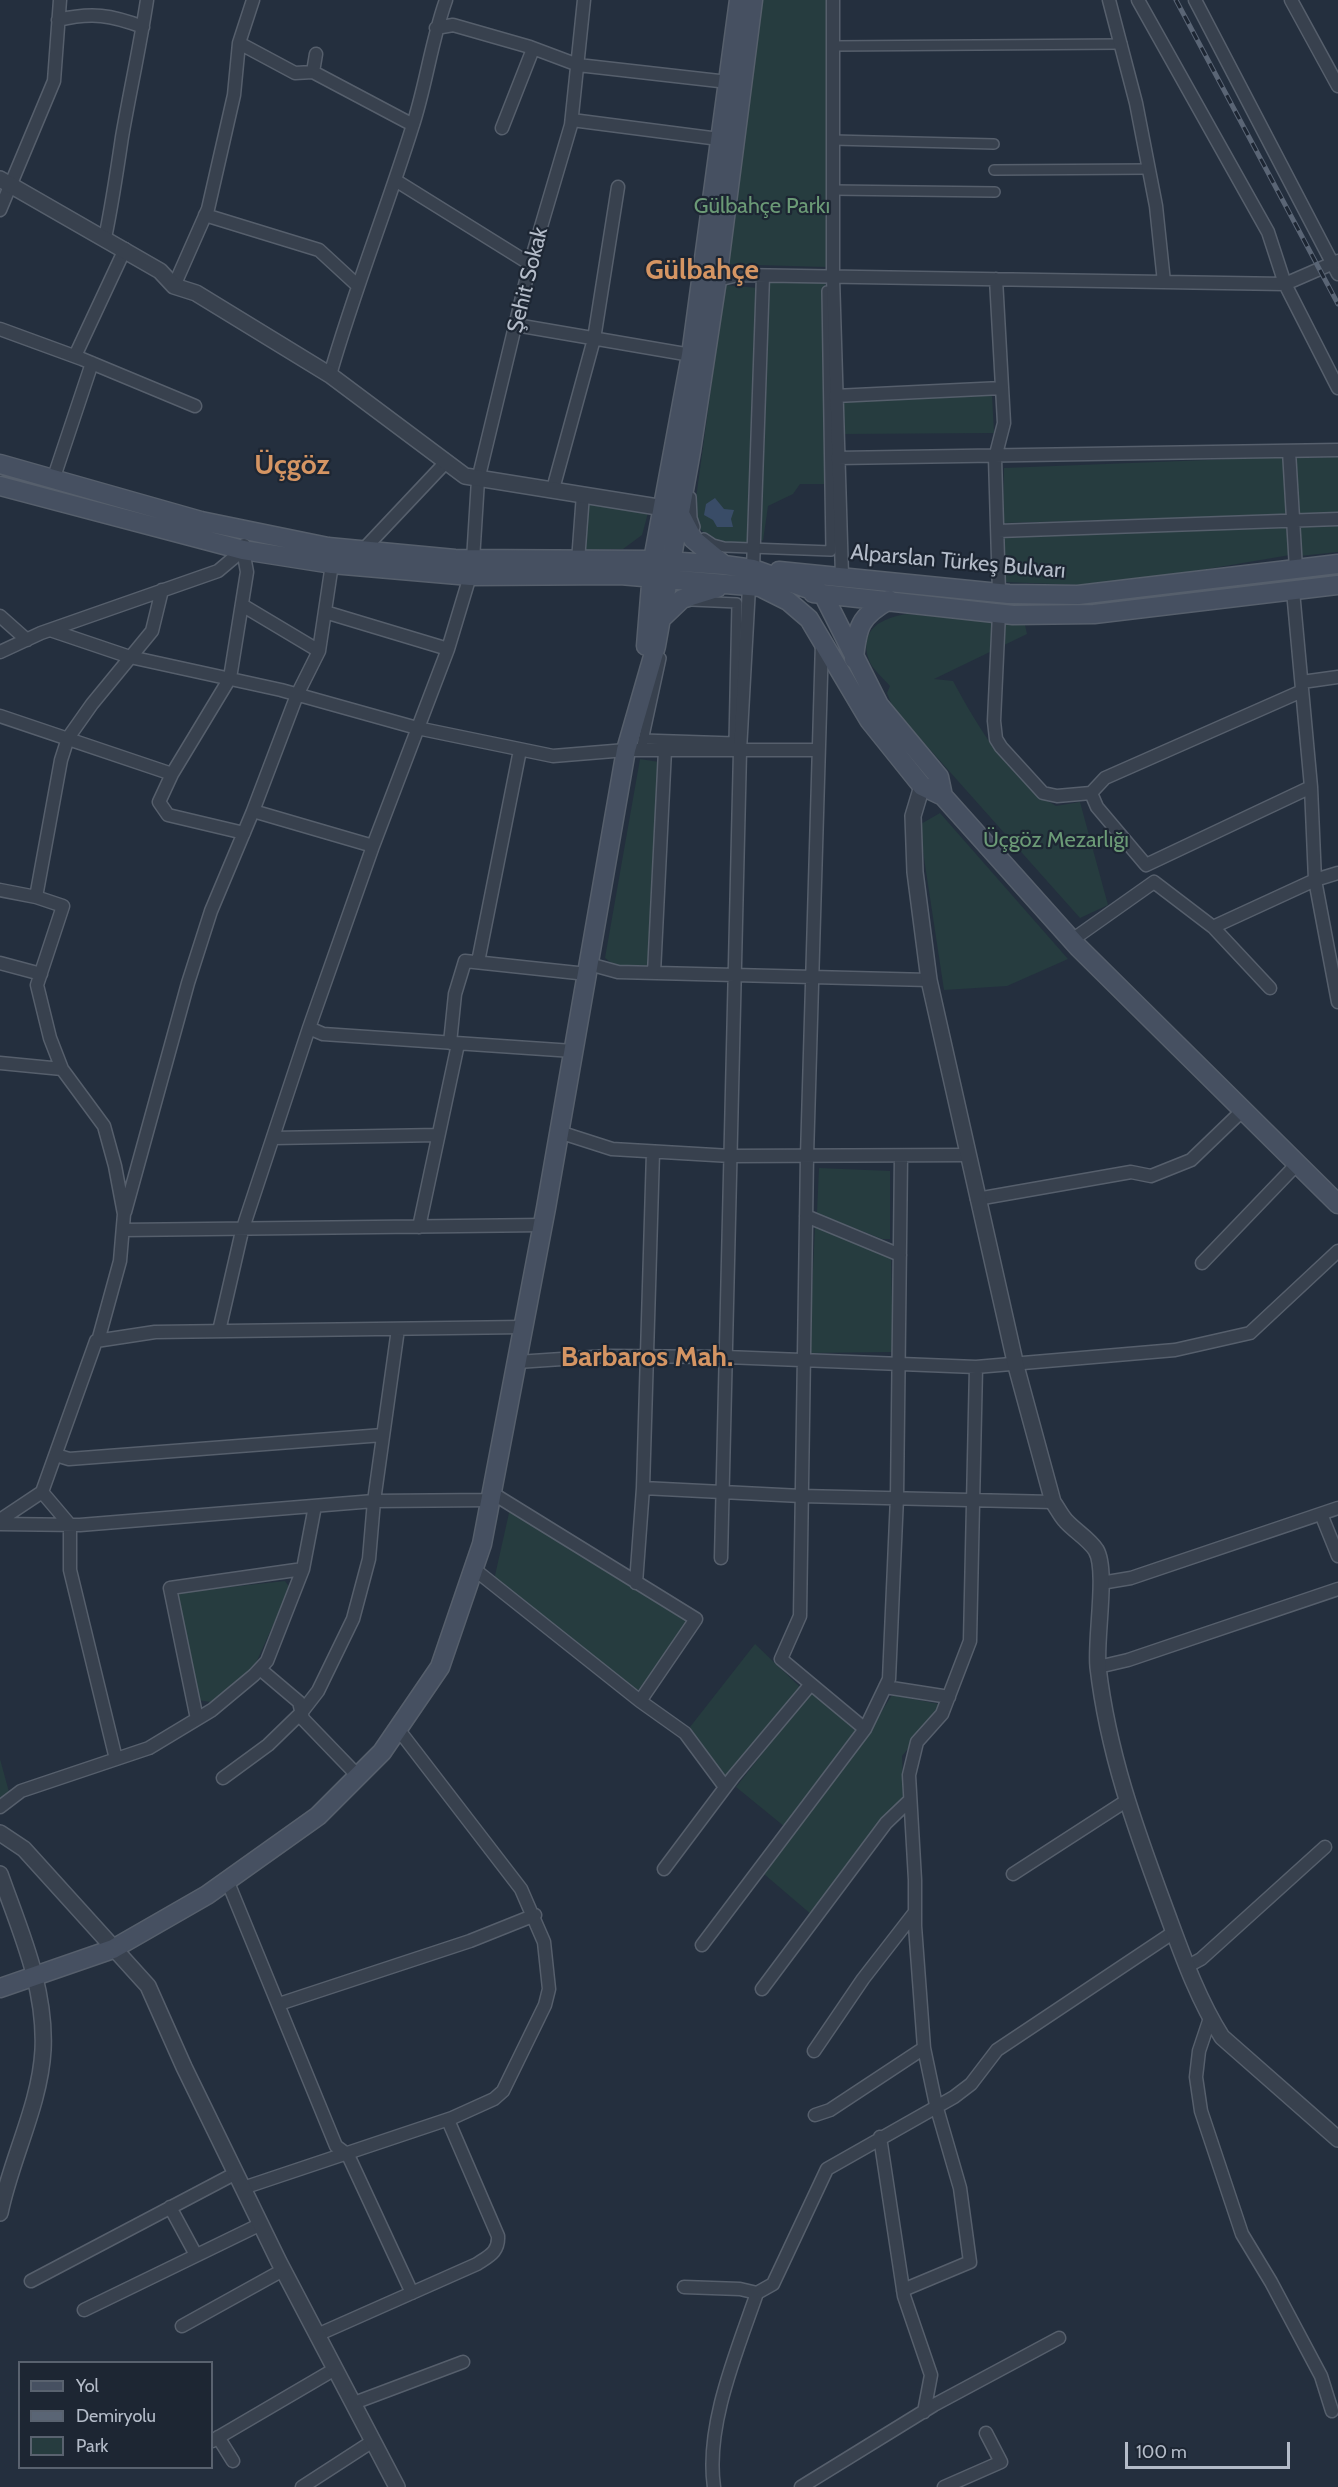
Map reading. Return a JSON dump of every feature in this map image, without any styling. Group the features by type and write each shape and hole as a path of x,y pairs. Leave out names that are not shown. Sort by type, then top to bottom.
{"main road":[{"path":"0,1988 113,1949 227,1880 318,1816 382,1752 440,1667 482,1544 543,1225 588,969 637,746 643,684 653,658 654,615 660,569 739,0"},
{"path":"621,568 668,516 718,273 753,0"},
{"path":"0,464 248,532 471,568 578,561 621,568 654,615"},
{"path":"0,486 243,550 332,564 471,568 660,569 724,565 753,569 823,594 879,705 939,777 943,796"},
{"path":"668,516 724,565"},
{"name":"Alparslan Türkeş Bulvarı","path":"753,569 999,593 1098,594 1338,564"},
{"name":"Alparslan Türkeş Bulvarı","path":"660,569 729,585 999,613 1094,614 1338,585"},
{"path":"654,615 689,596 729,585"},
{"path":"755,587 788,601 809,619 869,720 922,786 943,796 1072,940 1338,1203"},
{"path":"854,659 856,636 861,622 873,609 889,600"}],"street":[{"path":"0,210 6,182 54,81 60,0"},
{"path":"105,238 116,188 122,137 147,0"},
{"path":"174,286 205,215 234,95 240,43 253,0"},
{"path":"330,375 357,285 413,125 436,28 446,0"},
{"name":"Şehit Sokak","path":"219,1331 242,1231 309,1028 373,846 448,649 471,568 478,480 530,264 572,120 584,0"},
{"path":"762,0 718,273 763,276 1285,284 1335,262"},
{"path":"833,0 832,277 842,576"},
{"path":"1109,0 1122,44 1149,169 1156,206 1164,282"},
{"path":"1138,0 1268,232 1285,284 1338,388"},
{"path":"1292,0 1335,73 1338,86"},
{"path":"1198,1 1335,262 1338,274"},
{"path":"58,20 82,14 116,17 143,27"},
{"path":"436,28 453,25 578,65 728,82"},
{"path":"240,43 294,73 313,72 413,125"},
{"path":"833,46 1122,44"},
{"path":"502,128 533,49"},
{"path":"313,72 316,54"},
{"path":"572,120 719,139"},
{"path":"833,140 994,144"},
{"path":"994,171 1149,169"},
{"path":"395,180 530,264"},
{"path":"6,182 125,249 160,271 174,286 196,293 330,375 465,476 478,480 583,494 668,516"},
{"path":"553,489 594,339 618,187"},
{"path":"833,190 995,192"},
{"path":"205,215 319,250 357,285"},
{"path":"75,356 125,249"},
{"path":"753,569 763,276"},
{"path":"996,279 1004,423 995,458 999,593"},
{"path":"738,280 723,282 690,508 695,527 706,540 724,547 831,551 827,291"},
{"path":"516,325 691,355"},
{"path":"0,329 75,356 195,406"},
{"path":"52,480 92,363"},
{"path":"835,396 1002,388"},
{"path":"837,458 995,458 1338,450"},
{"path":"1289,451 1296,569"},
{"path":"363,550 446,462"},
{"path":"578,561 583,494"},
{"path":"998,531 1338,519"},
{"path":"244,833 168,815 159,802 172,774 230,678 248,572 243,550 248,532"},
{"path":"0,652 50,630 218,571 243,550"},
{"path":"0,1522 42,1491 98,1341 120,1261 124,1214 188,983 211,911 254,811 297,695 319,651 332,564"},
{"path":"721,1558 740,751 755,587"},
{"path":"36,897 68,738 92,704 152,631 162,591"},
{"path":"1293,591 1311,787 1315,880 1338,1002"},
{"path":"50,630 130,657 230,678 417,728 553,756 637,746 734,742 737,603 688,602 669,617 637,746"},
{"path":"242,605 319,651"},
{"path":"325,612 448,649"},
{"path":"999,613 994,721 996,738 1043,792 1057,795 1091,793 1105,778 1302,687 1338,677"},
{"path":"0,616 27,640"},
{"path":"822,641 817,750 807,1156 800,1616 781,1659 865,1729"},
{"path":"0,716 172,774"},
{"path":"637,746 665,750 817,750"},
{"path":"478,962 520,750"},
{"path":"654,973 665,750"},
{"path":"922,786 913,816 915,872 929,980 1016,1366 1053,1502 1065,1520 1096,1550 1101,1582 1096,1636 1098,1667 1112,1746 1126,1802 1174,1932 1210,2018 1221,2037 1338,2139"},
{"path":"1146,865 1311,787"},
{"path":"1091,793 1097,807 1146,865 1154,882 1213,927 1270,988"},
{"path":"254,811 373,846"},
{"path":"1213,927 1315,880 1338,873"},
{"path":"1072,940 1154,882"},
{"path":"0,890 36,897 63,906 37,985 62,1069 104,1126 115,1166 124,1214"},
{"path":"418,1227 438,1135 454,1043 455,994 465,961 618,972 929,980"},
{"path":"0,963 41,974"},
{"path":"309,1028 323,1034 573,1052"},
{"path":"0,1064 62,1069"},
{"path":"977,1199 1131,1172 1151,1176 1191,1160 1243,1110"},
{"path":"559,1132 612,1149 653,1152 731,1156 968,1155"},
{"path":"273,1138 438,1135"},
{"path":"636,1583 643,1488 653,1152"},
{"path":"702,1945 865,1729 889,1679 897,1497 901,1156"},
{"path":"1202,1263 1298,1163"},
{"path":"806,1216 900,1255"},
{"path":"123,1230 242,1231 543,1225"},
{"path":"517,1362 647,1356 976,1367 1016,1366 1175,1350 1250,1333 1338,1251"},
{"path":"98,1341 155,1332 524,1327"},
{"path":"223,1778 268,1745 301,1713 318,1691 353,1619 369,1559 374,1501 398,1329"},
{"path":"903,2290 970,2262 960,2188 936,2105 924,2048 909,1774 917,1742 942,1714 970,1641 976,1367"},
{"path":"56,1455 69,1460 383,1435"},
{"path":"643,1488 801,1496 1053,1502"},
{"path":"42,1491 70,1525 70,1570 116,1759"},
{"path":"0,1522 70,1525 374,1501 491,1497 696,1619 640,1701"},
{"path":"0,1807 21,1791 149,1748 212,1710 260,1669 267,1660 303,1569 315,1506"},
{"path":"1101,1582 1131,1578 1338,1508"},
{"path":"1321,1514 1338,1556"},
{"path":"197,1719 170,1588 303,1569"},
{"path":"474,1569 640,1701 685,1733 725,1787"},
{"path":"1098,1667 1128,1660 1338,1589"},
{"path":"260,1669 299,1702 303,1719 358,1776"},
{"path":"664,1869 725,1787 811,1684"},
{"path":"885,1687 950,1698"},
{"path":"243,2188 448,2120 494,2099 503,2091 545,2005 549,1989 549,1971 544,1942 535,1915 521,1889 398,1729"},
{"path":"762,1989 886,1823 909,1801"},
{"path":"1013,1874 1126,1802"},
{"path":"0,1833 24,1849 148,1986 243,2188 397,2487"},
{"path":"1188,1966 1201,1959 1325,1847"},
{"path":"0,1874 36,1977 42,2008 43,2051 34,2094 0,2213"},
{"path":"227,1880 336,2146 348,2155 412,2293"},
{"path":"814,2051 863,1979 915,1912"},
{"path":"279,2004 470,1941 535,1915"},
{"path":"714,2487 716,2434 728,2380 756,2294 773,2284 827,2169 936,2105 954,2097 971,2084 998,2050 1174,1932"},
{"path":"1210,2018 1199,2051 1196,2077 1201,2111 1242,2234 1271,2282 1321,2376 1332,2411"},
{"path":"815,2115 830,2110 924,2048"},
{"path":"317,2335 477,2264 493,2254 499,2246 498,2236 448,2120"},
{"path":"880,2138 903,2290 931,2375 924,2412"},
{"path":"31,2281 236,2173"},
{"path":"170,2207 196,2255"},
{"path":"84,2310 261,2224"},
{"path":"182,2326 284,2270"},
{"path":"684,2287 740,2289 756,2294"},
{"path":"801,2487 924,2412 1059,2338"},
{"path":"354,2403 463,2362"},
{"path":"233,2461 215,2439 335,2369"},
{"path":"944,2487 1001,2462 986,2433"},
{"path":"302,2487 373,2441"}],"green space":[{"path":"760,0 826,0 826,267 723,264"},
{"path":"768,281 825,282 824,484 800,484 793,494 768,506 763,541 758,537"},
{"name":"Gülbahçe Parkı","path":"725,285 758,288 749,543 716,543 700,529 694,513"},
{"path":"992,395 994,433 843,434 842,402"},
{"path":"1283,457 1289,515 1003,523 1004,468"},
{"path":"1338,457 1338,515 1295,518 1291,458"},
{"path":"586,501 648,513 642,535 623,549 583,550"},
{"path":"1338,525 1338,552 1300,556 1298,527"},
{"path":"1286,527 1290,555 1107,586 1003,582 1004,537"},
{"name":"Üçgöz Mezarlığı","path":"907,614 1025,625 1027,634 934,679 953,681 973,717 996,751 1009,767 1039,795 1056,806 1080,802 1108,905 1080,918 893,708 887,693 890,686 869,660 866,649 867,640 874,627 881,622"},
{"path":"640,759 659,762 649,968 614,965 605,958"},
{"name":"Üçgöz Mezarlığı","path":"940,813 1068,959 1007,986 944,990 919,825"},
{"path":"819,1168 890,1171 890,1239 882,1239 817,1213"},
{"path":"815,1227 891,1256 893,1352 809,1353"},
{"path":"509,1513 513,1513 687,1622 641,1690 630,1689 494,1580"},
{"path":"285,1581 290,1588 255,1665 225,1694 211,1702 197,1700 176,1593"},
{"path":"755,1644 800,1687 724,1781 690,1727"},
{"path":"811,1692 856,1731 785,1827 736,1787"},
{"path":"892,1695 939,1704 940,1710 902,1756 904,1800 812,1915 764,1874 866,1736"},
{"path":"0,1759 9,1792 0,1798"}],"water":[{"path":"715,498 724,509 734,510 731,519 733,527 717,527 713,520 704,515 706,504"}],"railway":[{"path":"1176,0 1338,304"}],"district":[{"name":"Gülbahçe","path":"702,271"},
{"name":"Üçgöz","path":"292,466"},
{"name":"Barbaros Mah.","path":"647,1358"}]}
